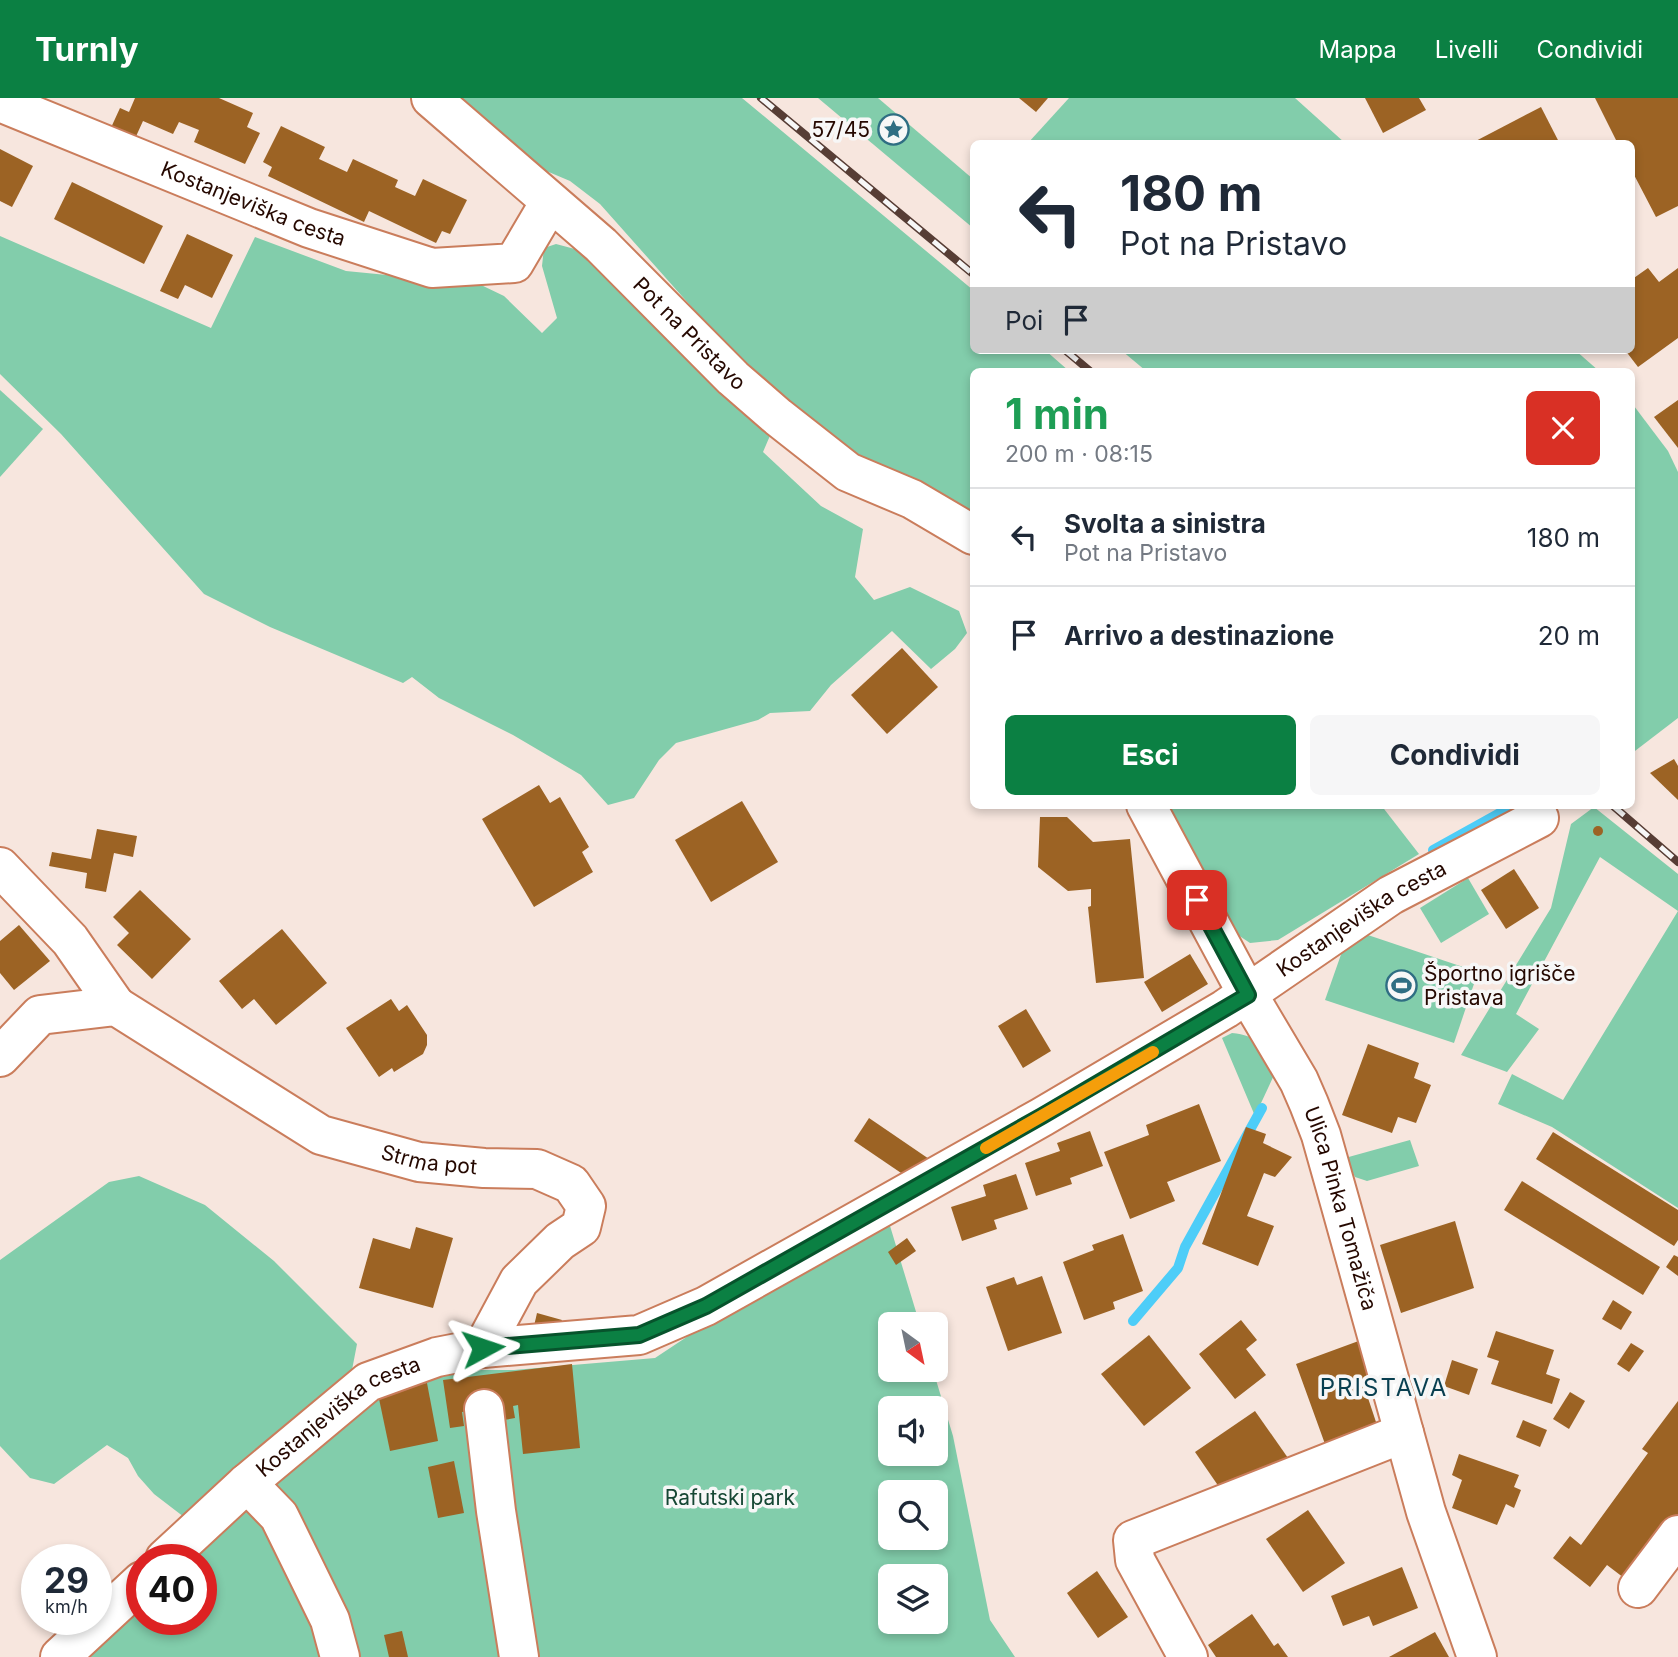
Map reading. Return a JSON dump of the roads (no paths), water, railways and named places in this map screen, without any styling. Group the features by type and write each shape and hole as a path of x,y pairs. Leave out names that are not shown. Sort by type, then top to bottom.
{"street":[{"name":"Pot na Pristavo","path":"431,98 601,245 733,378 788,425 848,472 912,499 970,534"},
{"name":"Kostanjeviška cesta","path":"0,102 309,228 432,268 514,263 550,202"},
{"path":"1148,809 1248,995"},
{"name":"Kostanjeviška cesta","path":"181,1544 247,1483 368,1382 437,1357 483,1348 639,1335 706,1306 1042,1116 1248,995 1391,895 1539,818"},
{"name":"Strma pot","path":"0,867 71,940 116,1006 321,1135 419,1162 484,1168 537,1169 571,1184 586,1206 581,1227 559,1241 519,1281 483,1348"},
{"name":"Ulica Pinka Tomažiča","path":"1248,995 1299,1081 1321,1135 1426,1512 1477,1657"},
{"path":"0,1057 40,1015 116,1006"},
{"path":"484,1409 496,1511 519,1657"},
{"path":"1188,1657 1135,1560 1133,1540 1404,1433"},
{"path":"247,1483 279,1516 330,1620 340,1657"},
{"path":"1638,1588 1678,1535"},
{"path":"60,1657 126,1596"}],"waterway":[{"path":"1433,850 1507,809"},
{"path":"1133,1321 1178,1268 1185,1247 1262,1108"}],"railway":[{"path":"761,98 970,272"},
{"path":"1070,354 1086,368"},
{"path":"1617,809 1678,862"}],"place":[{"name":"57/45","path":"893,130"},
{"name":"Športno igrišče Pristava","path":"1401,986"}],"district":[{"name":"PRISTAVA","path":"1384,1388"}],"park label":[{"name":"Rafutski park","path":"730,1498"}]}
